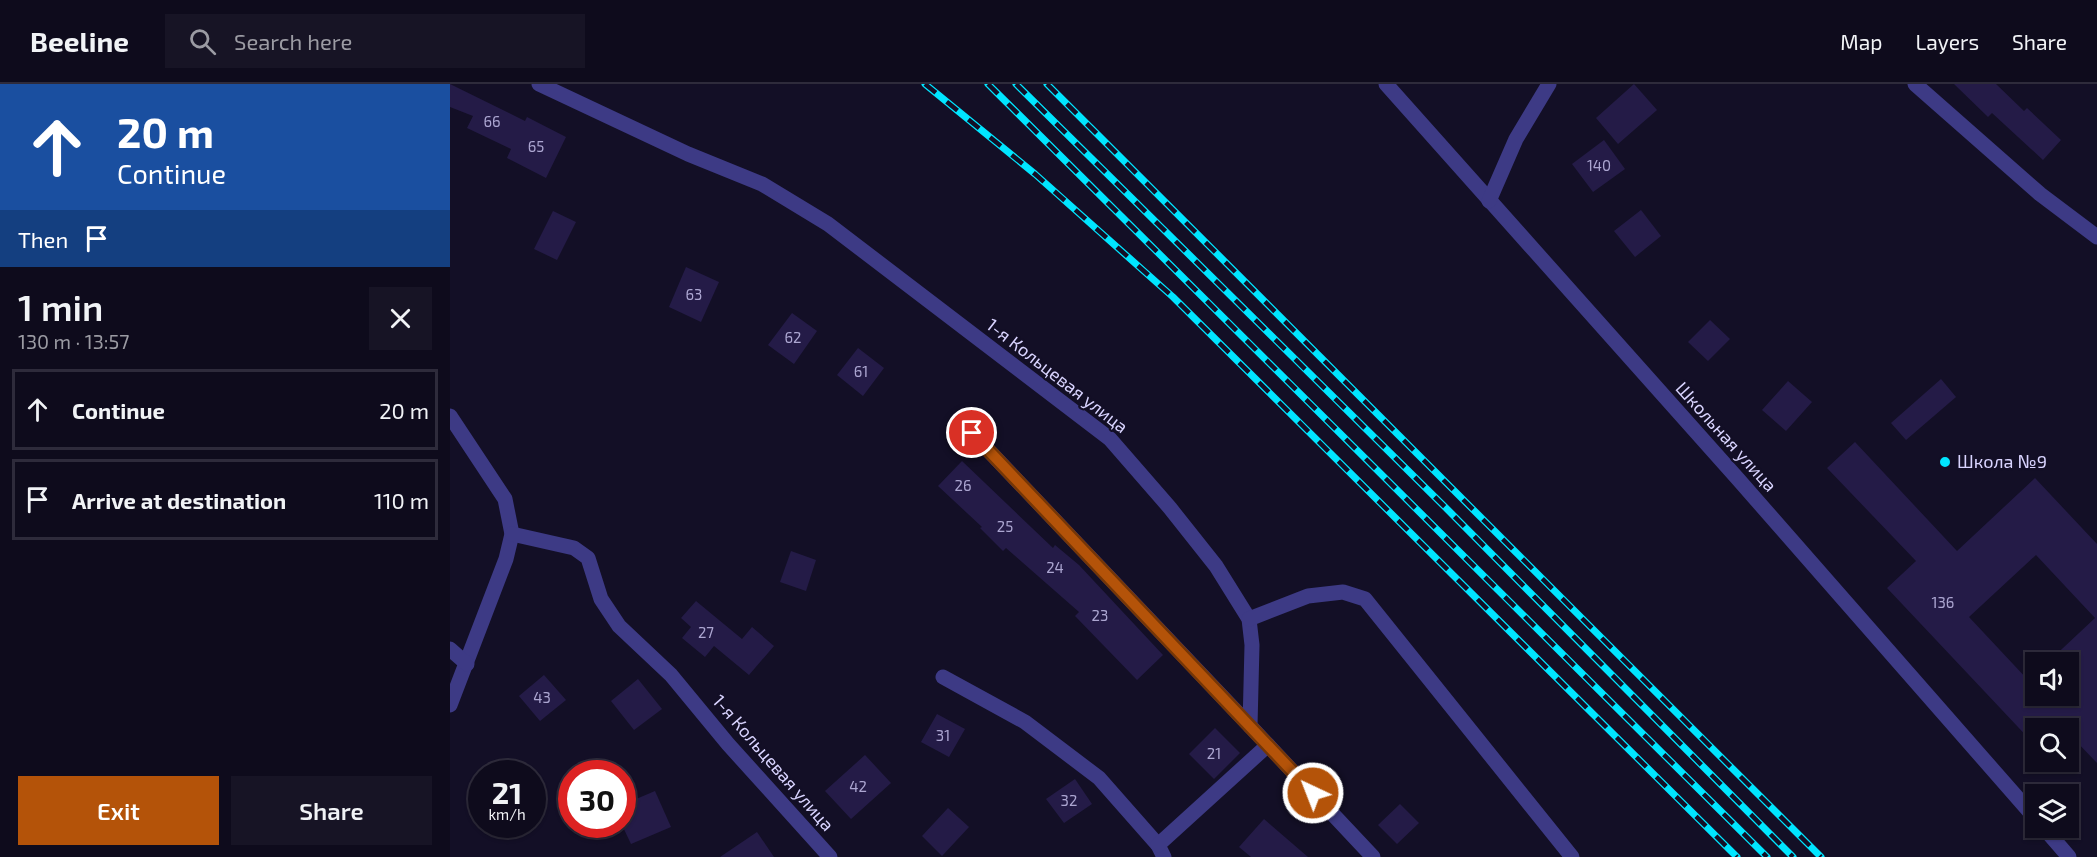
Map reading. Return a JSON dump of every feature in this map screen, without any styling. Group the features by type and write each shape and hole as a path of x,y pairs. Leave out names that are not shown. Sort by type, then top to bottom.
{"street":[{"name":"1-я Кольцевая улица","path":"539,84 678,149 762,184 828,224 1110,439 1170,508 1216,566 1249,619 1252,645 1250,726"},
{"name":"Школьная улица","path":"1386,84 1738,479 2025,806"},
{"path":"1489,201 1516,139 1550,84"},
{"path":"1915,84 2040,194 2097,237"},
{"path":"450,416 505,499 512,534 506,559 450,705"},
{"path":"972,433 1373,857"},
{"name":"1-я Кольцевая улица","path":"512,534 574,548 588,558 601,599 619,626 671,675 728,744 830,857"},
{"path":"1249,619 1308,596 1343,592 1365,599 1572,857"},
{"path":"450,649 467,663"},
{"path":"943,677 1025,722 1099,778 1161,851 1268,745"},
{"path":"2053,838 2069,857"}],"building":[{"path":"450,84 525,121 527,117 566,137 546,178 507,158 511,149 467,128 473,116 450,107"},
{"path":"1634,84 1657,110 1618,144 1596,118"},
{"path":"1954,84 1996,84 2024,111 2027,108 2061,140 2043,160 1992,113 1988,117"},
{"path":"1604,140 1625,169 1593,192 1572,164"},
{"path":"1641,210 1661,236 1635,257 1614,231"},
{"path":"553,211 576,222 557,260 534,249"},
{"path":"686,267 719,282 701,322 669,307"},
{"path":"792,313 817,331 794,364 768,345"},
{"path":"1710,320 1730,339 1708,361 1688,342"},
{"path":"858,348 884,368 863,396 837,375"},
{"path":"1941,379 1956,397 1906,440 1891,423"},
{"path":"1788,381 1812,402 1786,431 1762,410"},
{"path":"1855,442 1957,551 2035,478 2097,544 2097,763 2079,744 2079,718 2025,718 2025,734 1887,588 1916,561 1827,468","holes":["2036,555 2095,618 2059,652 2079,652 2079,706 2025,706 2025,677 1969,617"]},
{"path":"962,461 1053,548 1055,545 1079,565 1163,655 1137,680 1075,616 1079,612 1006,548 1003,551 980,528 982,527 938,486"},
{"path":"791,551 816,560 806,591 780,582"},
{"path":"696,601 742,639 752,627 774,646 749,675 714,646 705,657 682,638 691,627 681,618"},
{"path":"544,675 566,700 540,721 519,696"},
{"path":"638,679 662,709 634,730 611,701"},
{"path":"937,714 965,729 949,757 921,742"},
{"path":"1215,728 1240,753 1214,779 1189,754"},
{"path":"865,755 891,783 851,819 825,791"},
{"path":"1075,779 1092,804 1064,823 1046,799"},
{"path":"655,791 671,827 631,844 628,838 636,838 636,799"},
{"path":"1400,804 1419,823 1397,844 1378,825"},
{"path":"948,808 969,827 942,856 922,836"},
{"path":"1264,819 1308,857 1251,857 1239,847"},
{"path":"757,832 774,857 720,857"}],"railway":[{"path":"925,84 1035,174 1173,297 1737,857"},
{"path":"988,84 1767,857"},
{"path":"1016,84 1445,507 1793,857"},
{"path":"1047,84 1821,857"}],"place":[{"name":"Школа №9","path":"1945,462"}],"route":[{"path":"972,433 1313,793"}]}
